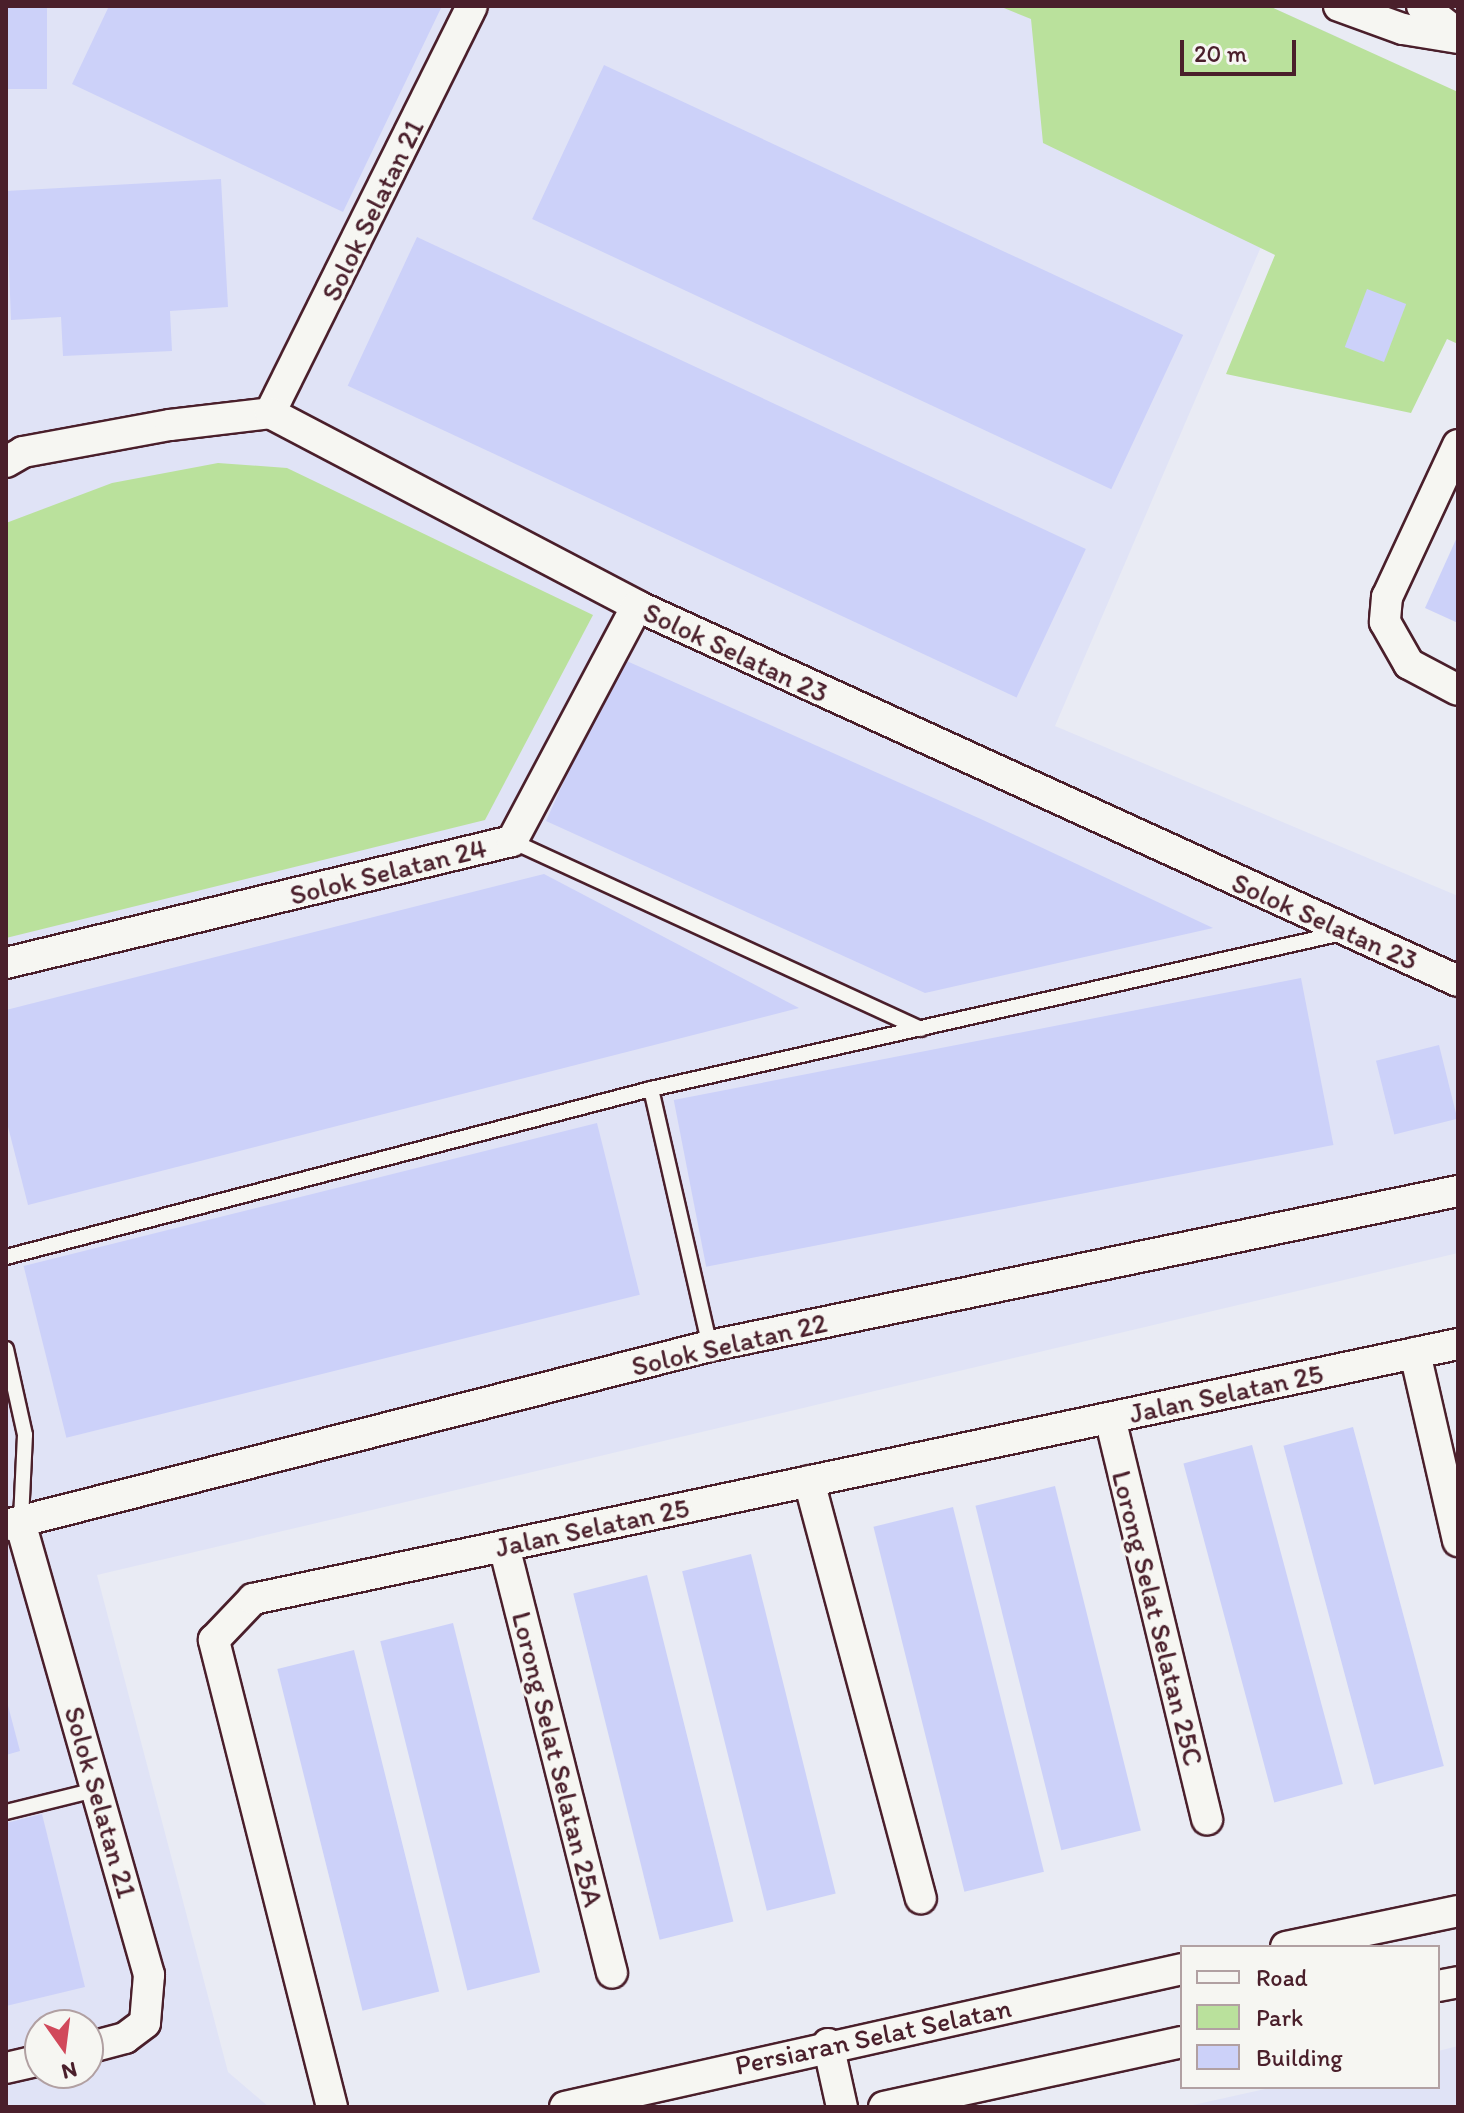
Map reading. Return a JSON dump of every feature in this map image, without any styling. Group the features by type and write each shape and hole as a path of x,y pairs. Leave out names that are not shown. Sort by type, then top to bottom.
{"street":[{"name":"Solok Selatan 21","path":"270,413 472,6"},
{"path":"1339,6 1403,29 1458,36"},
{"path":"1422,6 1458,36"},
{"path":"6,462 23,452 155,427 270,413"},
{"name":"Solok Selatan 23","path":"270,413 637,606 1458,981"},
{"path":"1458,445 1387,597 1385,622 1409,664 1458,690"},
{"name":"Solok Selatan 24","path":"6,963 512,841 637,606"},
{"name":"Solok Selatan 22","path":"13,1524 710,1346 1458,1191"},
{"name":"Jalan Selatan 25","path":"332,2107 214,1640 253,1599 1458,1344"},
{"path":"1415,1353 1458,1541"},
{"name":"Lorong Selat Selatan 25C","path":"1110,1418 1207,1819"},
{"path":"809,1481 921,1898"},
{"name":"Solok Selatan 21","path":"13,1524 99,1789 149,1975 145,2023 125,2038 104,2044"},
{"name":"Lorong Selat Selatan 25A","path":"504,1546 612,1973"},
{"path":"1296,1945 1458,1911"},
{"name":"Persiaran Selat Selatan","path":"565,2107 828,2044 1180,1969"},
{"path":"884,2107 1180,2042"},
{"path":"828,2044 842,2107"}],"lane":[{"path":"512,841 921,1029"},
{"path":"6,1257 651,1089 1350,931"},
{"path":"651,1089 710,1346"},
{"path":"6,1349 25,1435 13,1524"},
{"path":"6,1812 99,1789"}],"shaded area":[{"path":"6,6 1269,6 1349,42 1055,726 1458,896 1458,1253 97,1575 228,2072 269,2107 6,2107"},
{"path":"1458,2046 1458,2107 1184,2107 1265,2089 1440,2089 1440,2050"}],"green space":[{"path":"999,6 1269,6 1458,92 1458,344 1447,339 1411,413 1226,374 1275,255 1043,143 1031,19"},
{"path":"218,463 287,468 593,615 485,820 6,938 6,523 112,483"}],"building":[{"path":"6,6 47,6 47,89 6,89"},
{"path":"109,6 442,6 343,212 72,84"},
{"path":"604,65 1183,335 1111,489 532,219"},
{"path":"221,179 228,307 170,311 172,351 63,356 61,317 11,320 6,191"},
{"path":"417,237 1086,549 1017,698 348,386"},
{"path":"1367,289 1406,304 1384,362 1345,347"},
{"path":"1458,535 1458,623 1425,608"},
{"path":"620,658 983,820 1213,928 925,993 546,821"},
{"path":"544,874 799,1008 28,1205 6,1119 6,1010"},
{"path":"1301,978 1333,1145 706,1267 674,1100"},
{"path":"1439,1045 1457,1119 1394,1134 1376,1061"},
{"path":"597,1123 640,1295 66,1438 24,1266"},
{"path":"1353,1427 1444,1766 1374,1785 1283,1446"},
{"path":"1252,1445 1343,1784 1274,1802 1183,1463"},
{"path":"1055,1486 1141,1830 1061,1850 975,1506"},
{"path":"953,1507 1044,1872 964,1892 873,1527"},
{"path":"751,1554 836,1894 767,1911 682,1571"},
{"path":"647,1575 733,1921 660,1940 573,1593"},
{"path":"453,1623 540,1972 467,1990 380,1641"},
{"path":"354,1650 439,1992 363,2011 277,1669"},
{"path":"6,1698 20,1751 6,1755"},
{"path":"42,1814 85,1987 6,2006 6,1823"}]}
